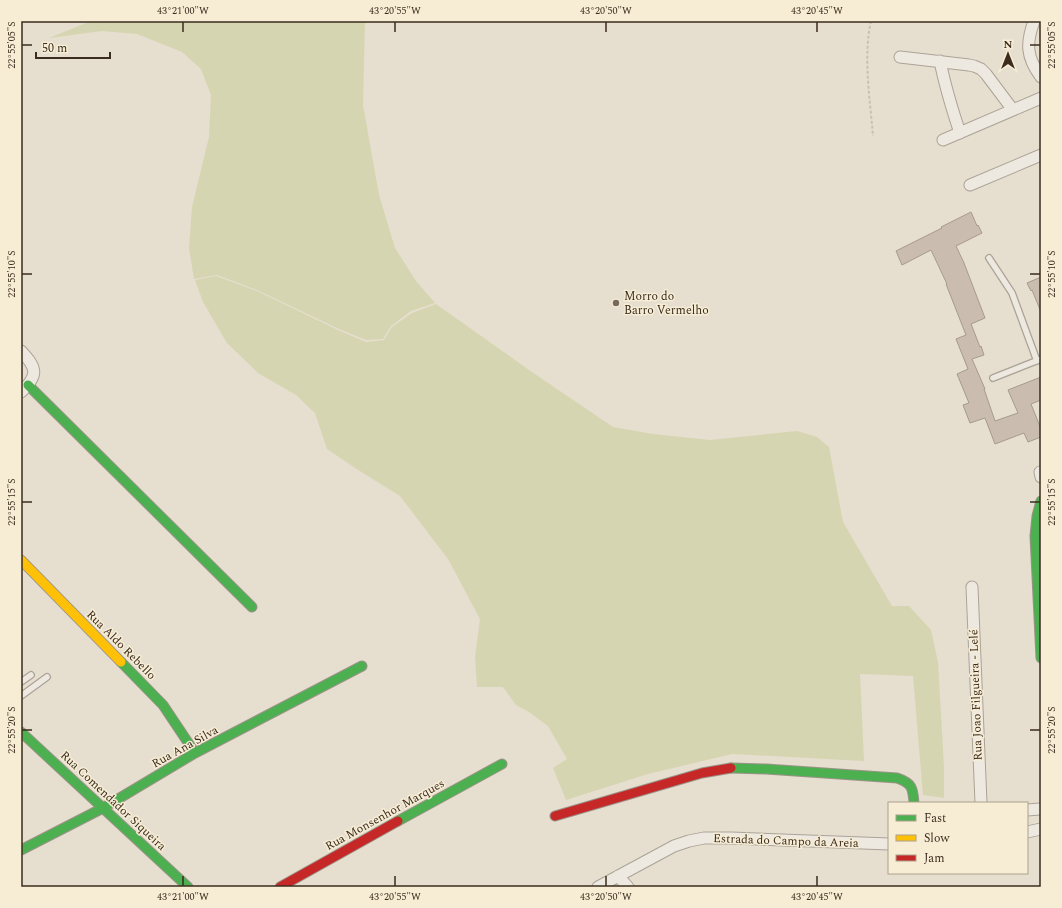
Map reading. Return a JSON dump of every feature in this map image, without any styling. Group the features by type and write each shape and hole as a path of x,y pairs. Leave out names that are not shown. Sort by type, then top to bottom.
{"street":[{"path":"1034,21 1030,31 1028,46 1035,69 1041,77"},
{"path":"900,57 969,64 981,69 1013,110"},
{"path":"940,61 951,107 960,133"},
{"path":"943,140 1041,98"},
{"path":"970,185 1041,155"},
{"path":"21,351 33,366 32,379 24,388 252,607"},
{"path":"1041,501 1036,520 1035,536 1041,658"},
{"name":"Rua Aldo Rebello","path":"21,560 163,706 195,754"},
{"name":"Rua Joao Filgueira - Lelé","path":"972,587 981,802"},
{"name":"Rua Ana Silva","path":"21,850 103,808 195,754 362,666"},
{"name":"Rua Comendador Siqueira","path":"21,732 188,887"},
{"name":"Rua Monsenhor Marques","path":"280,887 502,764"},
{"path":"555,816 702,773 729,768 766,769 897,778 906,780 910,784 914,792 914,802"},
{"path":"1028,810 1041,811"},
{"path":"1028,832 1041,829"},
{"name":"Estrada do Campo da Areia","path":"598,887 674,846 704,838 888,844"},
{"path":"618,876 628,887"}],"lane":[{"path":"989,258 1012,292 1039,360 993,378"},
{"path":"21,682 30,675"},
{"path":"21,696 47,677"}],"path":[{"path":"872,21 869,32 867,64 873,136"}],"green space":[{"path":"91,21 365,21 363,105 379,195 395,248 416,281 435,303 411,311 391,326 383,339 366,340 339,329 257,290 217,275 194,279 189,248 192,207 209,137 211,95 201,69 182,52 137,34 102,31 49,38"},
{"path":"216,276 257,291 366,342 384,340 392,327 412,313 436,304 613,427 653,434 710,440 797,431 817,437 829,447 843,522 892,606 909,606 931,630 938,662 944,767 944,798 923,795 913,676 860,674 864,761 732,754 648,774 566,800 553,768 567,759 548,726 529,712 516,705 503,687 477,687 475,657 480,619 448,559 400,496 327,449 315,413 296,395 258,373 227,343 203,302 195,280"}],"building":[{"path":"971,212 982,233 956,246 985,318 971,324 984,355 972,359 985,389 995,421 1018,413 1008,390 1041,377 1041,400 1031,404 1041,429 1041,437 1028,442 1024,433 995,444 985,418 970,423 963,405 969,403 957,374 968,369 956,339 966,335 947,284 931,250 902,265 896,251"},
{"path":"1041,277 1041,312 1032,290 1031,291 1027,283"}],"traffic: fast":[{"path":"28,385 252,607"},
{"path":"1041,501 1037,516 1035,536 1041,658"},
{"path":"121,662 163,705 195,753"},
{"path":"21,850 103,808 195,753 362,666"},
{"path":"21,732 188,887"},
{"path":"398,821 502,764"},
{"path":"731,768 897,778 909,784 913,793 914,802"}],"traffic: slow":[{"path":"21,560 121,662"}],"traffic: jam":[{"path":"555,816 702,773 731,768"},
{"path":"280,887 398,821"}],"place":[{"name":"Morro do Barro Vermelho","path":"616,303"}]}
